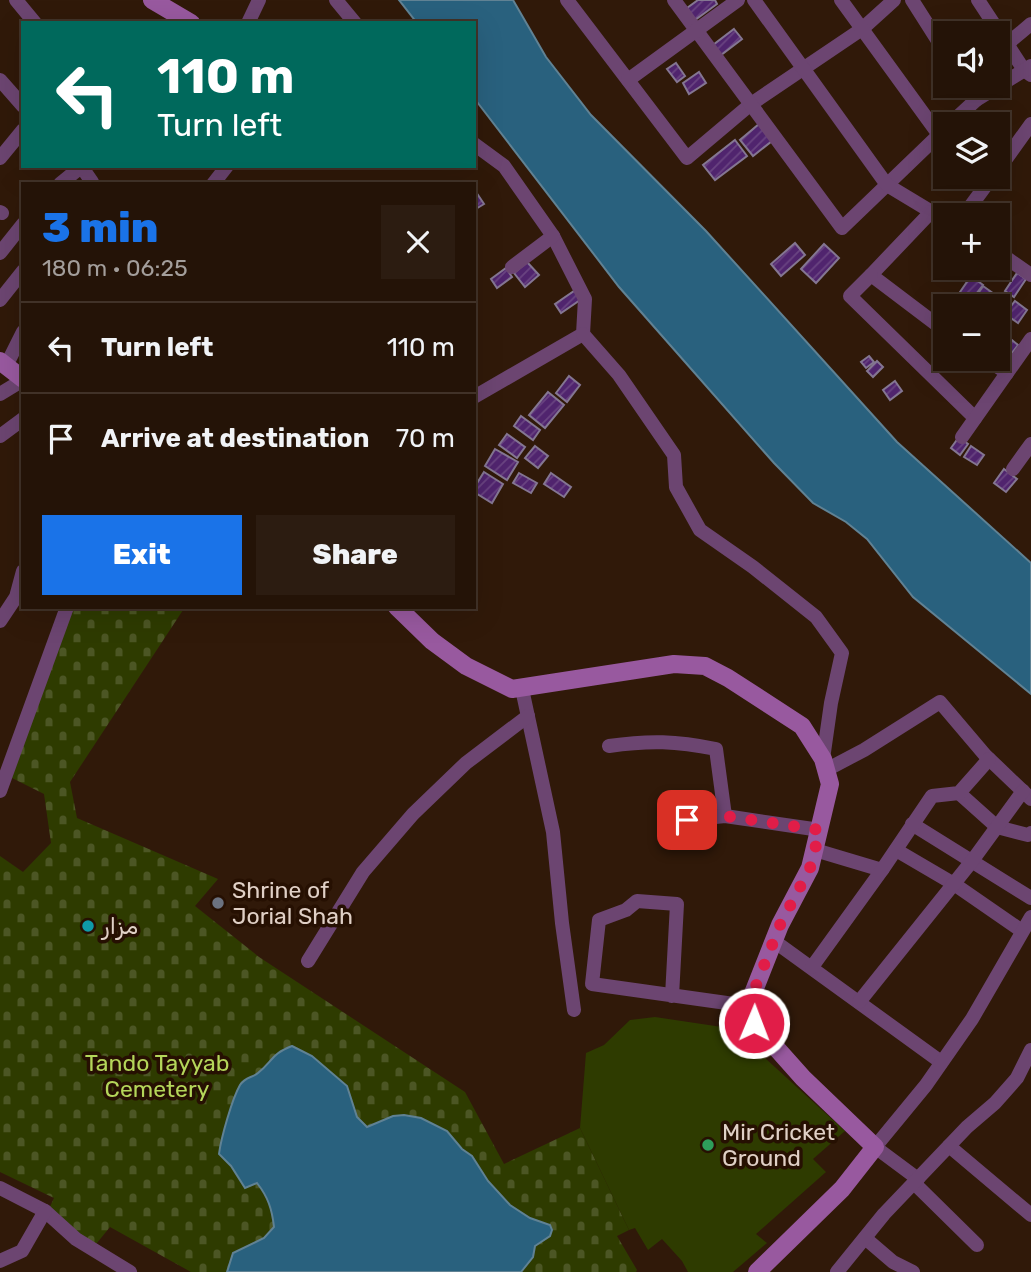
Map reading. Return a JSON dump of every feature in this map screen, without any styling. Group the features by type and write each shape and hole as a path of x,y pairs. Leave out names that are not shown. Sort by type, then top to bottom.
{"street":[{"path":"16,0 33,21"},
{"path":"152,0 188,21"},
{"path":"249,21 259,0"},
{"path":"336,0 353,21"},
{"path":"567,0 687,158 751,104 862,29 894,0"},
{"path":"674,0 842,228 933,141"},
{"path":"628,80 738,0"},
{"path":"754,0 887,185 931,212 850,296 975,418"},
{"path":"841,0 933,120"},
{"path":"912,0 933,33"},
{"path":"978,0 992,21"},
{"path":"1010,42 1031,24"},
{"path":"963,112 976,100 1029,71 1010,48"},
{"path":"0,80 21,104"},
{"path":"1010,153 1031,124"},
{"path":"0,158 21,132"},
{"path":"476,146 503,166 553,236 585,299 583,334 619,375 674,455 676,487 700,530 753,567 816,617 842,653 831,703 824,764"},
{"path":"62,182 80,168"},
{"path":"215,182 225,168"},
{"path":"0,253 21,227"},
{"path":"512,267 553,236"},
{"path":"1010,260 1031,275"},
{"path":"0,300 21,274"},
{"path":"871,275 933,322"},
{"path":"476,396 583,334"},
{"path":"21,335 3,364 21,378"},
{"path":"962,437 1007,373 1026,358 1031,339"},
{"path":"0,394 21,380"},
{"path":"0,436 21,420"},
{"path":"1013,469 1031,444"},
{"path":"0,621 16,597 21,578"},
{"path":"0,791 66,609"},
{"path":"399,609 432,641 466,666 512,689 674,664 705,666 802,726 824,764 830,784 810,868 774,941 748,1006 754,1023 803,1078 875,1147 916,1181 977,1245"},
{"path":"523,689 554,832 562,923 574,1010"},
{"path":"824,764 864,750 940,702 989,759 1027,795 997,827 859,1002"},
{"path":"308,961 363,872 413,814 466,763 528,716"},
{"path":"609,746 645,740 716,749 725,816"},
{"path":"812,967 932,796 959,793 989,759"},
{"path":"959,793 997,827 1028,835 1031,833"},
{"path":"687,820 725,816 820,830"},
{"path":"912,824 1031,898"},
{"path":"895,849 954,884 1022,931"},
{"path":"815,850 882,870"},
{"path":"672,996 677,904 637,901 626,910 599,920 592,984 672,996 748,1006"},
{"path":"766,1269 842,1189 926,1085 972,1019 1031,917"},
{"path":"774,941 942,1062"},
{"path":"837,1272 884,1214 967,1126 995,1104 1017,1078 1031,1050"},
{"path":"948,1146 1031,1215"},
{"path":"0,1188 46,1211 76,1239 116,1268 130,1272"},
{"path":"0,1261 22,1251 46,1211"},
{"path":"865,1238 893,1262 913,1272"}],"green space":[{"name":"Tando Tayyab Cemetery","path":"67,609 184,609 70,782 77,818 218,879 195,906 259,957 465,1092 504,1164 580,1128 629,1230 617,1236 636,1272 191,1272 110,1227 92,1249 47,1213 54,1198 0,1172 0,856 23,872 51,843 44,794 6,775"},
{"name":"Mir Cricket Ground","path":"655,1017 722,1027 743,1038 845,1131 813,1159 826,1172 756,1234 767,1243 733,1272 688,1272 662,1239 648,1250 635,1228 629,1230 580,1128 586,1053 604,1045 630,1020"}],"water":[{"path":"399,0 513,0 546,57 591,115 706,231 897,442 1031,563 1031,694 913,597 867,539 846,522 813,503 774,463 619,287 476,101 476,21 415,21"},
{"path":"292,1046 312,1056 347,1086 357,1117 367,1127 393,1116 404,1115 421,1118 447,1131 462,1149 472,1156 488,1181 510,1205 530,1218 550,1225 550,1236 535,1246 533,1257 521,1272 227,1272 233,1253 264,1238 274,1227 269,1204 257,1183 245,1188 231,1166 219,1154 227,1119 242,1082 258,1073 280,1052"}],"building":[{"path":"698,0 715,0 717,4 695,20 687,8"},
{"path":"734,29 742,39 721,55 713,45"},
{"path":"676,63 685,76 677,82 667,69"},
{"path":"699,72 706,83 689,94 683,83"},
{"path":"759,124 772,141 753,156 740,140"},
{"path":"735,140 747,156 715,180 703,165"},
{"path":"476,192 484,204 476,209"},
{"path":"795,243 805,255 781,276 771,264"},
{"path":"824,244 839,258 816,283 801,269"},
{"path":"527,262 539,275 525,287 514,273"},
{"path":"506,268 512,277 497,288 491,279"},
{"path":"1017,273 1026,279 1014,297 1005,291"},
{"path":"968,280 976,280 983,285 976,294 959,294"},
{"path":"983,286 994,294 978,294"},
{"path":"577,289 583,298 561,313 555,304"},
{"path":"1015,301 1027,310 1018,323 1010,317 1010,308"},
{"path":"1010,338 1018,345 1010,355"},
{"path":"869,356 874,362 866,368 861,362"},
{"path":"877,361 883,367 873,377 867,371"},
{"path":"569,376 580,385 567,402 556,393"},
{"path":"895,381 902,391 890,400 883,390"},
{"path":"548,392 564,405 545,428 529,415"},
{"path":"521,416 540,430 533,440 514,426"},
{"path":"507,434 525,447 517,458 499,445"},
{"path":"959,437 968,444 960,455 951,448"},
{"path":"535,446 548,456 538,468 525,458"},
{"path":"971,446 984,455 977,465 964,457"},
{"path":"495,449 518,462 507,480 485,466"},
{"path":"1004,469 1017,479 1006,492 994,483"},
{"path":"484,472 503,484 492,503 476,493 476,485"},
{"path":"519,473 537,483 531,493 513,483"},
{"path":"551,473 571,487 564,497 544,484"}],"place":[{"name":"Shrine of Jorial Shah","path":"218,903"},
{"name":"مزار","path":"88,926"},
{"name":"Mir Cricket Ground","path":"708,1145"}],"route":[{"path":"687,820 725,816 820,830 810,868 780,925 748,1006 754,1023"}]}
